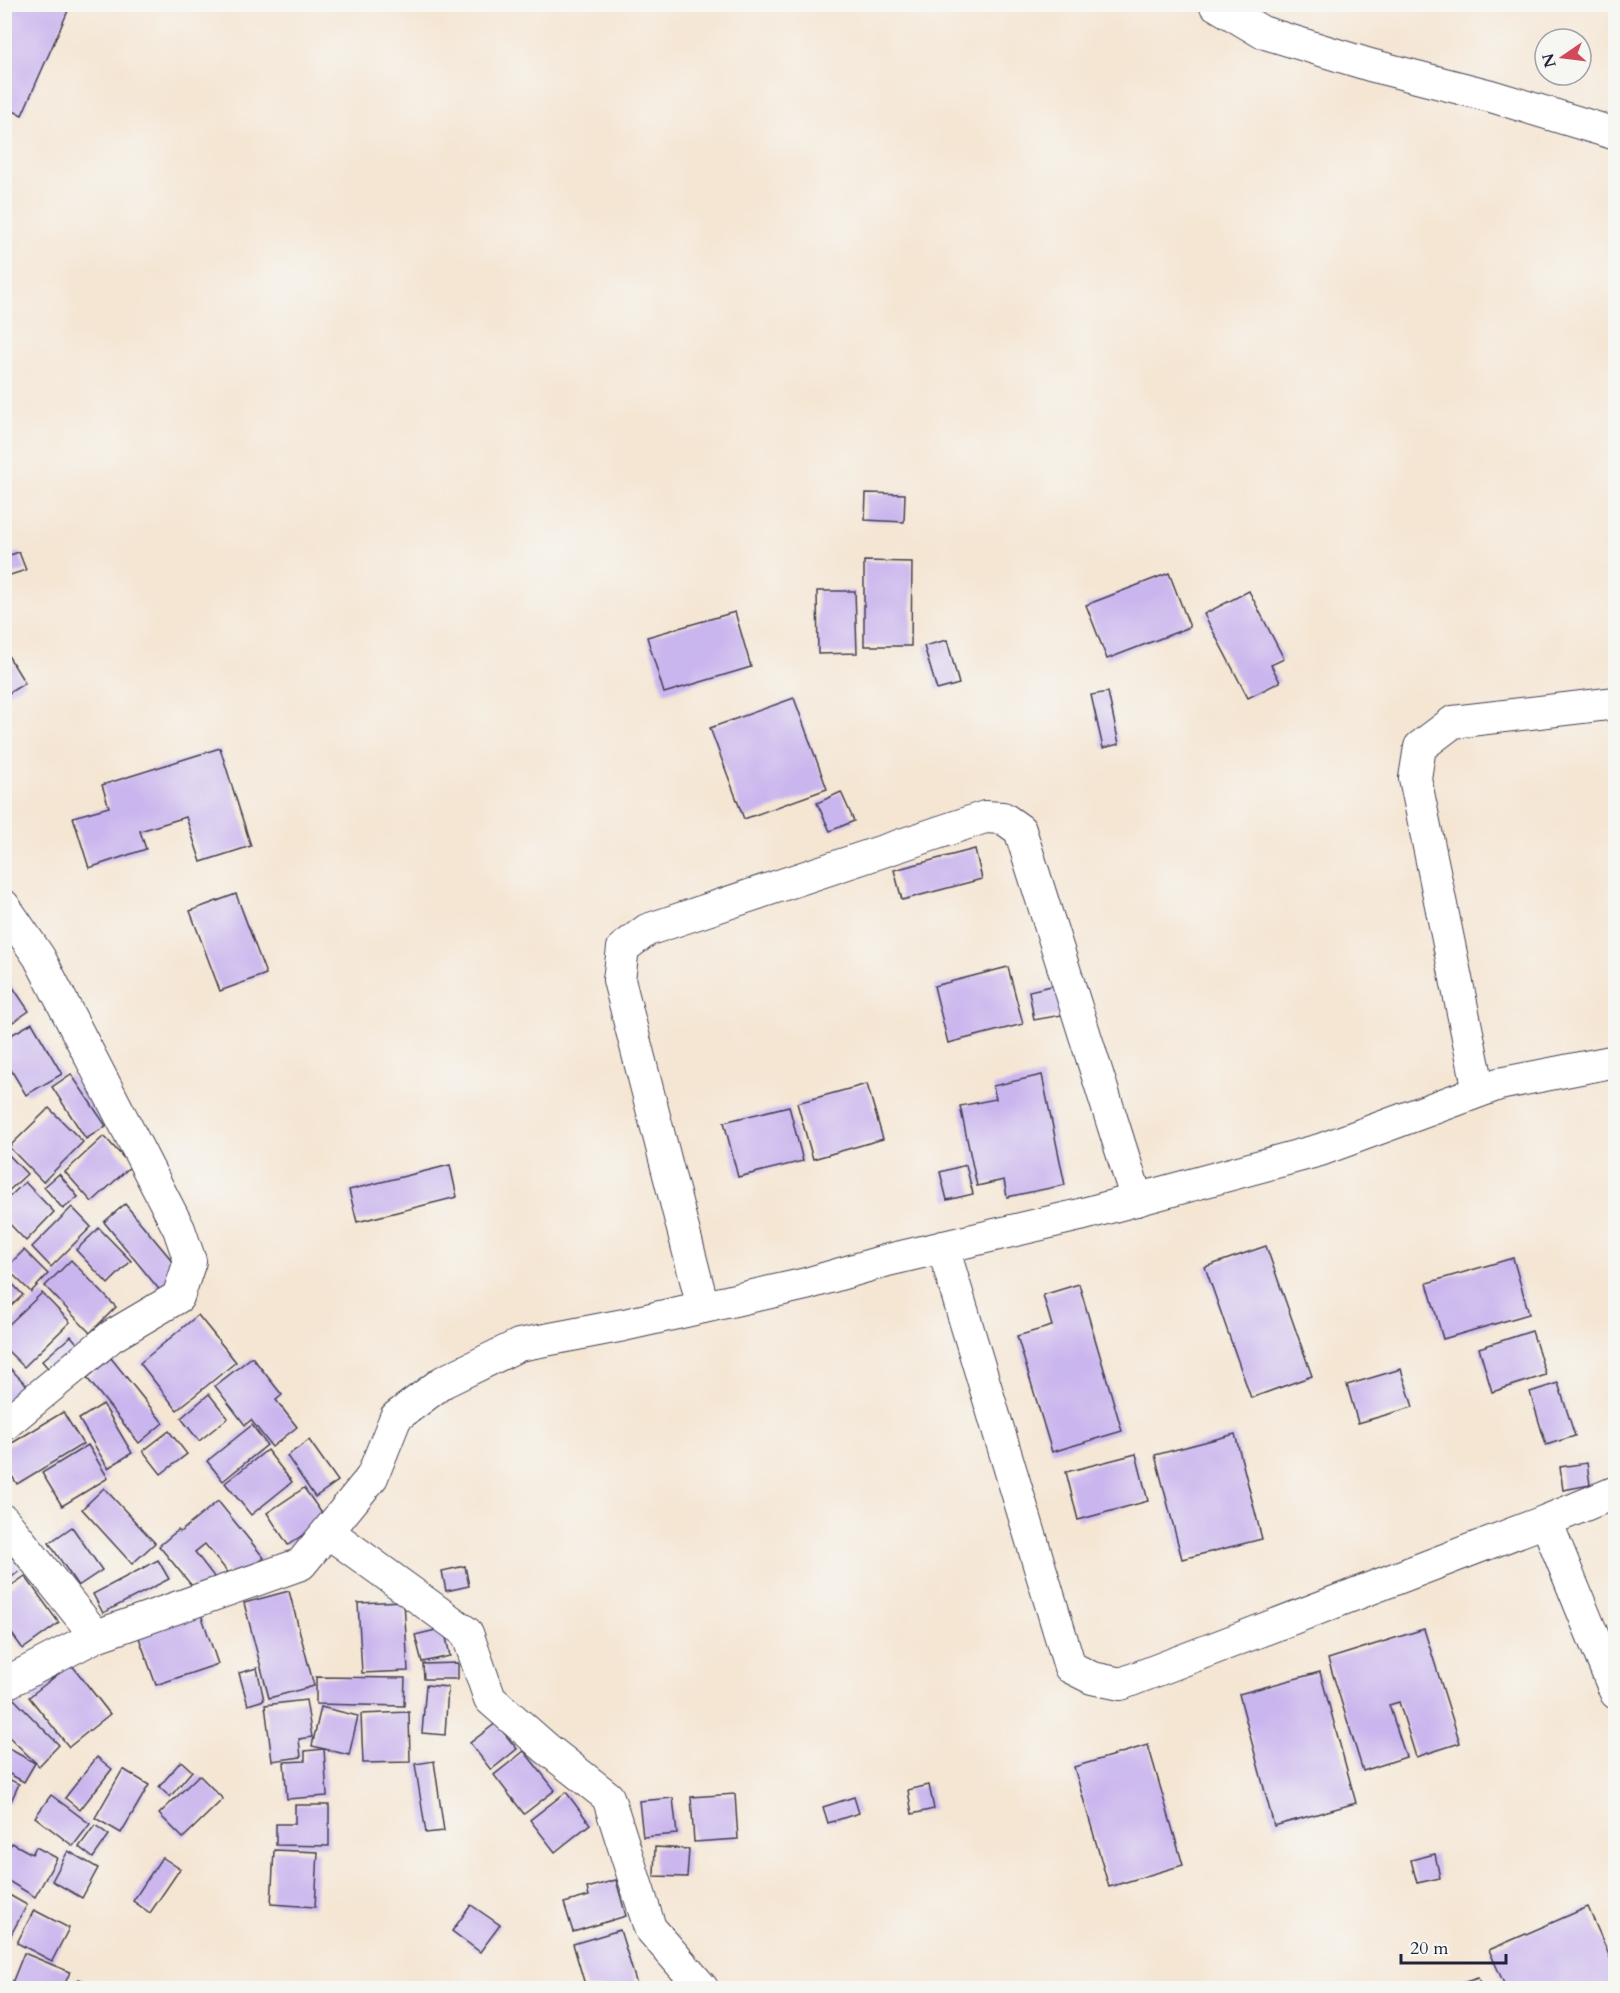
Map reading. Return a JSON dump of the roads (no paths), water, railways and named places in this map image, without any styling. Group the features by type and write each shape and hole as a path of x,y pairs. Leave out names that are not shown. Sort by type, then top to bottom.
{"street":[{"path":"1215,4 1262,32 1370,65 1491,96 1616,134"},
{"path":"1479,1091 1415,778 1420,747 1453,722 1616,703"},
{"path":"703,1307 619,981 623,948 647,930 985,818 1003,818 1020,830 1137,1200"},
{"path":"4,906 39,957 179,1228 190,1261 178,1297 112,1336 4,1425"},
{"path":"4,1684 96,1636 301,1564 372,1477 396,1417 443,1382 519,1345 624,1326 806,1284 888,1260 1080,1215 1320,1150 1499,1084 1616,1061"},
{"path":"943,1247 1070,1667 1092,1678 1121,1684 1616,1492"},
{"path":"4,1521 96,1636"},
{"path":"1546,1521 1616,1693"},
{"path":"328,1532 467,1633 490,1699 546,1748 608,1797 650,1928 702,1989"}]}
